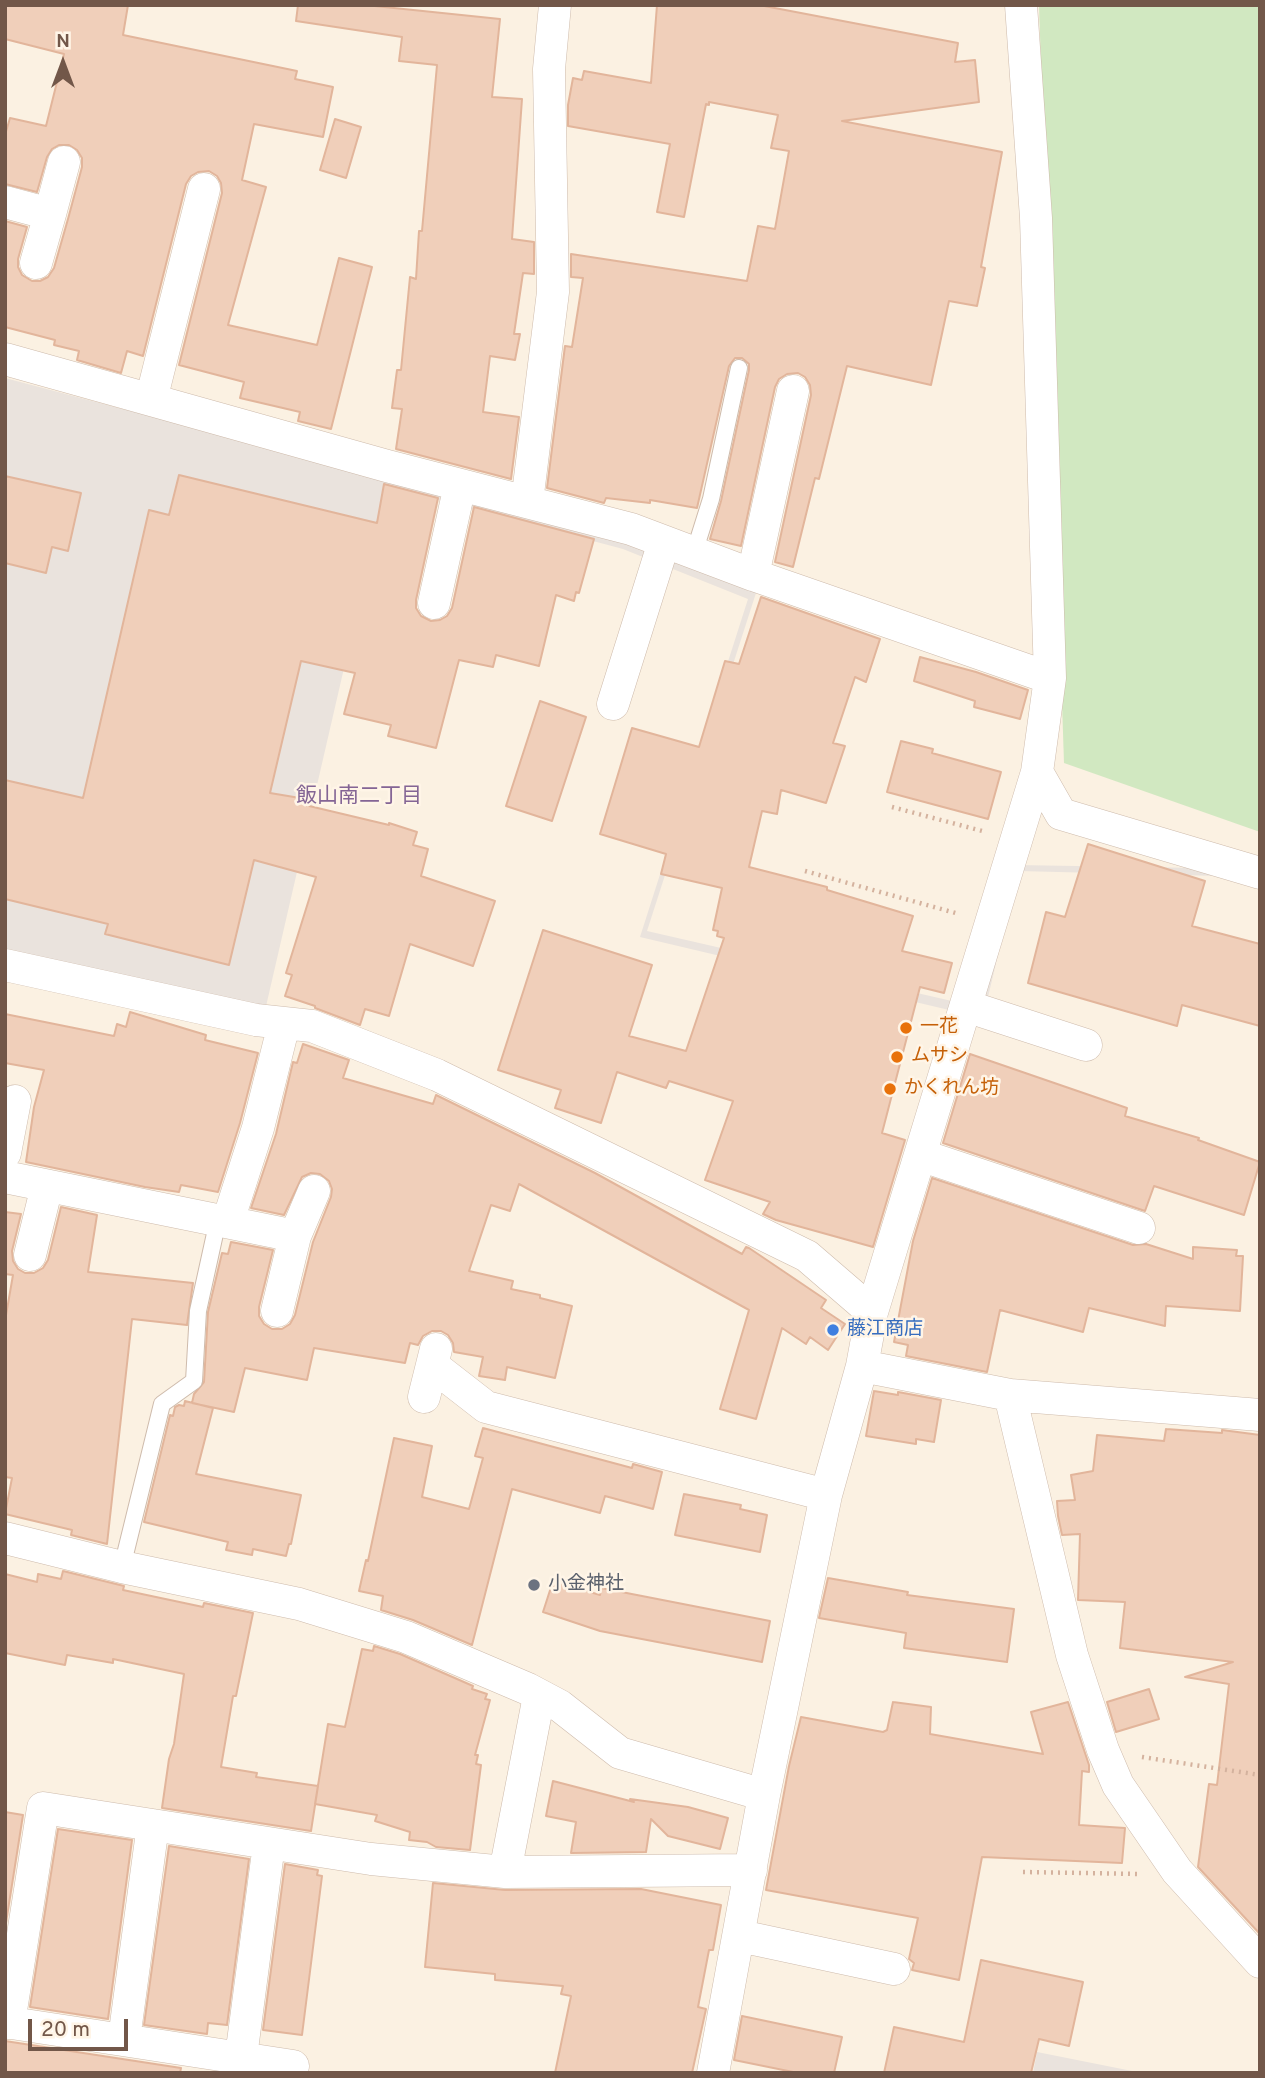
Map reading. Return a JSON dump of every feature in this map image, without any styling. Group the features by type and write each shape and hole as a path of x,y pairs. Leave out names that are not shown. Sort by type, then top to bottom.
{"street":[{"path":"527,502 553,292 549,69 555,5"},
{"path":"713,2073 764,1795 826,1495 862,1366 872,1312 1037,772 1050,678 1036,218 1021,5"},
{"path":"36,263 64,162"},
{"path":"151,400 204,189"},
{"path":"5,202 50,214"},
{"path":"5,359 460,485 631,529 753,575 1050,678"},
{"path":"753,575 785,394"},
{"path":"434,603 460,485"},
{"path":"611,682 664,542"},
{"path":"1037,772 1061,814 1260,873"},
{"path":"5,965 284,1024 312,1026 437,1074 807,1256 872,1312"},
{"path":"966,1006 1086,1045"},
{"path":"223,1220 258,1128 284,1024"},
{"path":"5,1153 15,1101"},
{"path":"920,1155 1100,1200 1139,1228"},
{"path":"5,1177 295,1236"},
{"path":"30,1255 47,1186"},
{"path":"277,1311 295,1236 314,1191"},
{"path":"425,1397 434,1357 486,1407 826,1495"},
{"path":"862,1366 1010,1395 1260,1415"},
{"path":"1010,1395 1072,1655 1103,1750 1118,1785 1177,1871 1260,1962"},
{"path":"5,1538 122,1567 299,1604 406,1637 528,1689 560,1706 620,1752 764,1795"},
{"path":"505,1872 539,1696"},
{"path":"295,2069 241,2057 7,2022 43,1808 371,1859 505,1872 751,1870"},
{"path":"124,2039 153,1825"},
{"path":"241,2057 268,1844"},
{"path":"740,1936 882,1958"}],"lane":[{"path":"694,553 711,499 739,368"},
{"path":"122,1567 162,1404 194,1381 198,1311 223,1220"}],"path":[{"path":"892,807 1016,841"},
{"path":"805,871 991,923"},
{"path":"1103,1750 1260,1775"},
{"path":"1023,1872 1153,1874 1177,1871"}],"shaded area":[{"path":"5,378 628,542 756,593 647,931 978,1007 1015,865 1260,869 1260,877 1018,871 983,1018 640,937 748,599 623,549 386,486 264,1015 5,955"},
{"path":"1037,2052 1142,2073 1033,2073"}],"green space":[{"path":"1039,5 1260,5 1260,832 1064,763"}],"building":[{"path":"5,5 128,5 123,35 297,71 295,79 333,87 323,137 254,124 242,180 266,187 228,325 317,345 339,258 372,267 331,429 298,421 300,412 240,398 244,382 179,365 222,193 217,176 209,171 198,172 191,176 186,184 143,356 127,351 121,373 77,360 79,351 54,345 55,340 5,327 5,221 27,227 18,259 22,275 32,281 48,277 54,268 82,167 82,158 77,150 69,145 59,145 52,149 47,157 37,192 5,184 5,135 10,118 46,126 64,54 5,39"},
{"path":"298,5 365,5 500,19 492,97 522,99 512,239 534,242 534,274 523,273 514,334 520,334 515,360 490,356 483,412 519,417 511,479 396,449 402,409 392,408 397,370 401,370 410,277 416,279 437,65 399,61 402,37 296,21"},
{"path":"657,5 759,5 958,43 955,62 975,60 979,102 842,121 1002,152 981,267 985,268 977,306 949,301 931,385 847,366 819,479 815,478 793,567 775,562 811,395 810,385 805,377 798,373 787,374 779,379 775,387 741,546 710,539 721,501 749,370 749,364 742,358 735,358 729,366 697,508 650,500 650,503 606,498 604,503 547,488 565,346 572,347 583,278 571,277 571,254 747,281 758,226 775,229 789,151 771,148 778,115 709,102 709,105 706,104 684,217 657,212 670,144 568,126 568,105 573,78 582,80 584,71 651,83"},
{"path":"335,119 361,127 346,178 320,170"},
{"path":"179,475 377,523 384,484 438,498 416,600 416,608 421,616 431,621 447,616 452,608 474,507 594,539 579,593 576,592 574,601 556,595 539,666 496,655 493,667 459,660 436,748 388,736 391,725 344,714 355,673 301,661 270,793 306,799 305,805 389,823 417,832 413,845 428,849 421,876 495,901 473,966 410,944 389,1016 365,1009 360,1025 285,996 292,975 286,973 316,877 254,860 229,965 105,934 108,924 5,899 5,780 83,798 149,510 169,515"},
{"path":"5,476 81,493 68,551 52,547 46,573 5,563"},
{"path":"761,597 880,639 866,682 855,677 833,743 845,746 826,803 781,790 777,814 762,811 749,867 827,887 827,890 913,916 902,951 952,963 944,993 920,987 882,1133 905,1140 873,1247 776,1220 763,1214 770,1202 705,1180 733,1101 669,1081 666,1088 617,1072 601,1123 555,1108 561,1090 498,1070 543,930 652,965 629,1036 686,1051 724,938 717,936 718,931 713,930 722,888 661,874 666,854 600,834 632,728 699,747 725,661 739,664"},
{"path":"920,657 1028,690 1020,719 974,707 975,701 914,681"},
{"path":"540,701 586,717 552,821 506,806"},
{"path":"901,741 933,749 932,753 1001,772 988,819 887,792"},
{"path":"1088,844 1205,881 1192,926 1260,944 1260,1026 1182,1005 1177,1026 1028,983 1046,912 1065,917"},
{"path":"130,1012 206,1035 205,1040 258,1053 218,1192 181,1185 179,1192 145,1187 26,1162 34,1107 44,1070 5,1063 5,1014 114,1036 117,1024 126,1027"},
{"path":"303,1044 349,1060 343,1078 433,1104 436,1095 595,1173 742,1254 746,1247 749,1248 826,1300 821,1308 845,1324 828,1350 810,1337 806,1344 782,1328 756,1419 720,1409 749,1310 519,1184 510,1211 491,1205 469,1271 513,1281 511,1289 572,1306 555,1378 507,1367 505,1380 479,1376 483,1357 454,1352 448,1335 441,1331 432,1331 423,1336 418,1345 410,1343 405,1363 314,1348 307,1380 245,1368 234,1412 192,1403 194,1394 204,1382 208,1312 222,1253 228,1254 231,1242 273,1250 259,1307 259,1316 264,1324 272,1329 282,1329 290,1324 295,1315 313,1242 331,1197 329,1181 320,1174 311,1173 302,1177 284,1215 251,1208 276,1134 293,1062 297,1063"},
{"path":"970,1054 1127,1108 1125,1116 1199,1138 1198,1140 1260,1162 1244,1215 1154,1186 1145,1211 943,1143"},
{"path":"932,1178 1133,1245 1146,1244 1193,1259 1193,1247 1237,1250 1236,1256 1243,1256 1240,1311 1166,1306 1165,1326 1089,1308 1083,1332 1000,1310 987,1372 906,1356 908,1345 894,1342 913,1241"},
{"path":"61,1207 97,1215 88,1272 193,1283 187,1325 132,1319 107,1544 71,1535 72,1530 5,1514 12,1478 5,1477 5,1321 13,1275 5,1274 5,1212 21,1214 12,1251 13,1261 18,1269 25,1273 34,1273 43,1268 48,1260"},
{"path":"874,1391 898,1395 898,1392 941,1400 934,1442 916,1439 916,1444 866,1436"},
{"path":"185,1401 213,1408 196,1474 301,1495 286,1556 253,1549 252,1555 226,1550 228,1542 144,1522 170,1415 173,1416 175,1407 184,1406"},
{"path":"483,1428 632,1468 633,1464 662,1472 653,1509 605,1496 600,1513 512,1489 472,1645 413,1620 381,1610 383,1596 359,1591 394,1438 432,1446 422,1497 469,1509 483,1458 475,1456"},
{"path":"1166,1429 1222,1433 1222,1430 1260,1435 1260,1934 1198,1867 1209,1784 1217,1785 1229,1684 1185,1677 1233,1662 1120,1648 1125,1602 1078,1600 1080,1534 1062,1535 1058,1516 1057,1501 1075,1500 1071,1475 1093,1471 1097,1435 1164,1441"},
{"path":"684,1494 741,1505 740,1509 767,1515 760,1552 675,1535"},
{"path":"63,1571 124,1586 123,1590 203,1607 204,1603 253,1613 236,1696 233,1696 221,1767 257,1773 256,1777 318,1786 311,1831 162,1808 184,1674 113,1659 113,1663 67,1655 65,1665 5,1653 5,1574 37,1582 38,1574 61,1579"},
{"path":"828,1578 908,1592 907,1595 1014,1609 1007,1662 904,1648 906,1633 819,1618"},
{"path":"553,1581 600,1595 601,1588 770,1621 762,1662 600,1631 543,1612"},
{"path":"374,1646 400,1654 473,1686 472,1689 487,1694 485,1699 490,1700 475,1755 478,1755 476,1764 481,1765 470,1850 436,1847 427,1842 409,1840 410,1832 375,1821 377,1815 315,1804 328,1724 345,1727 362,1649 373,1651"},
{"path":"1149,1689 1159,1719 1116,1732 1107,1702"},
{"path":"893,1702 931,1707 930,1734 1043,1754 1031,1712 1068,1702 1089,1765 1089,1772 1082,1771 1079,1825 1125,1828 1122,1863 982,1857 959,1980 912,1970 914,1963 909,1959 918,1918 766,1890 801,1717 883,1732 887,1730"},
{"path":"553,1781 634,1802 630,1799 688,1807 728,1818 720,1849 668,1836 651,1819 646,1852 571,1853 576,1822 546,1816"},
{"path":"5,1812 23,1815 5,1929"},
{"path":"58,1829 132,1840 108,2019 30,2007"},
{"path":"169,1846 249,1859 227,2025 208,2023 207,2034 144,2025"},
{"path":"285,1864 318,1870 317,1875 322,1876 302,2035 263,2030"},
{"path":"433,1883 505,1890 641,1889 721,1905 698,2007 706,2009 692,2073 555,2073 571,1996 561,1994 563,1986 495,1980 495,1974 425,1967"},
{"path":"981,1960 1083,1982 1069,2046 1039,2039 1031,2073 884,2073 894,2027 964,2042"},
{"path":"742,2016 842,2037 834,2073 798,2073 734,2060"},
{"path":"5,2041 181,2068 180,2073 5,2073"}],"place":[{"name":"一花","path":"906,1028"},
{"name":"ムサシ","path":"897,1057"},
{"name":"かくれん坊","path":"890,1089"},
{"name":"藤江商店","path":"833,1330"},
{"name":"小金神社","path":"534,1585"}],"district":[{"name":"飯山南二丁目","path":"359,798"}]}
